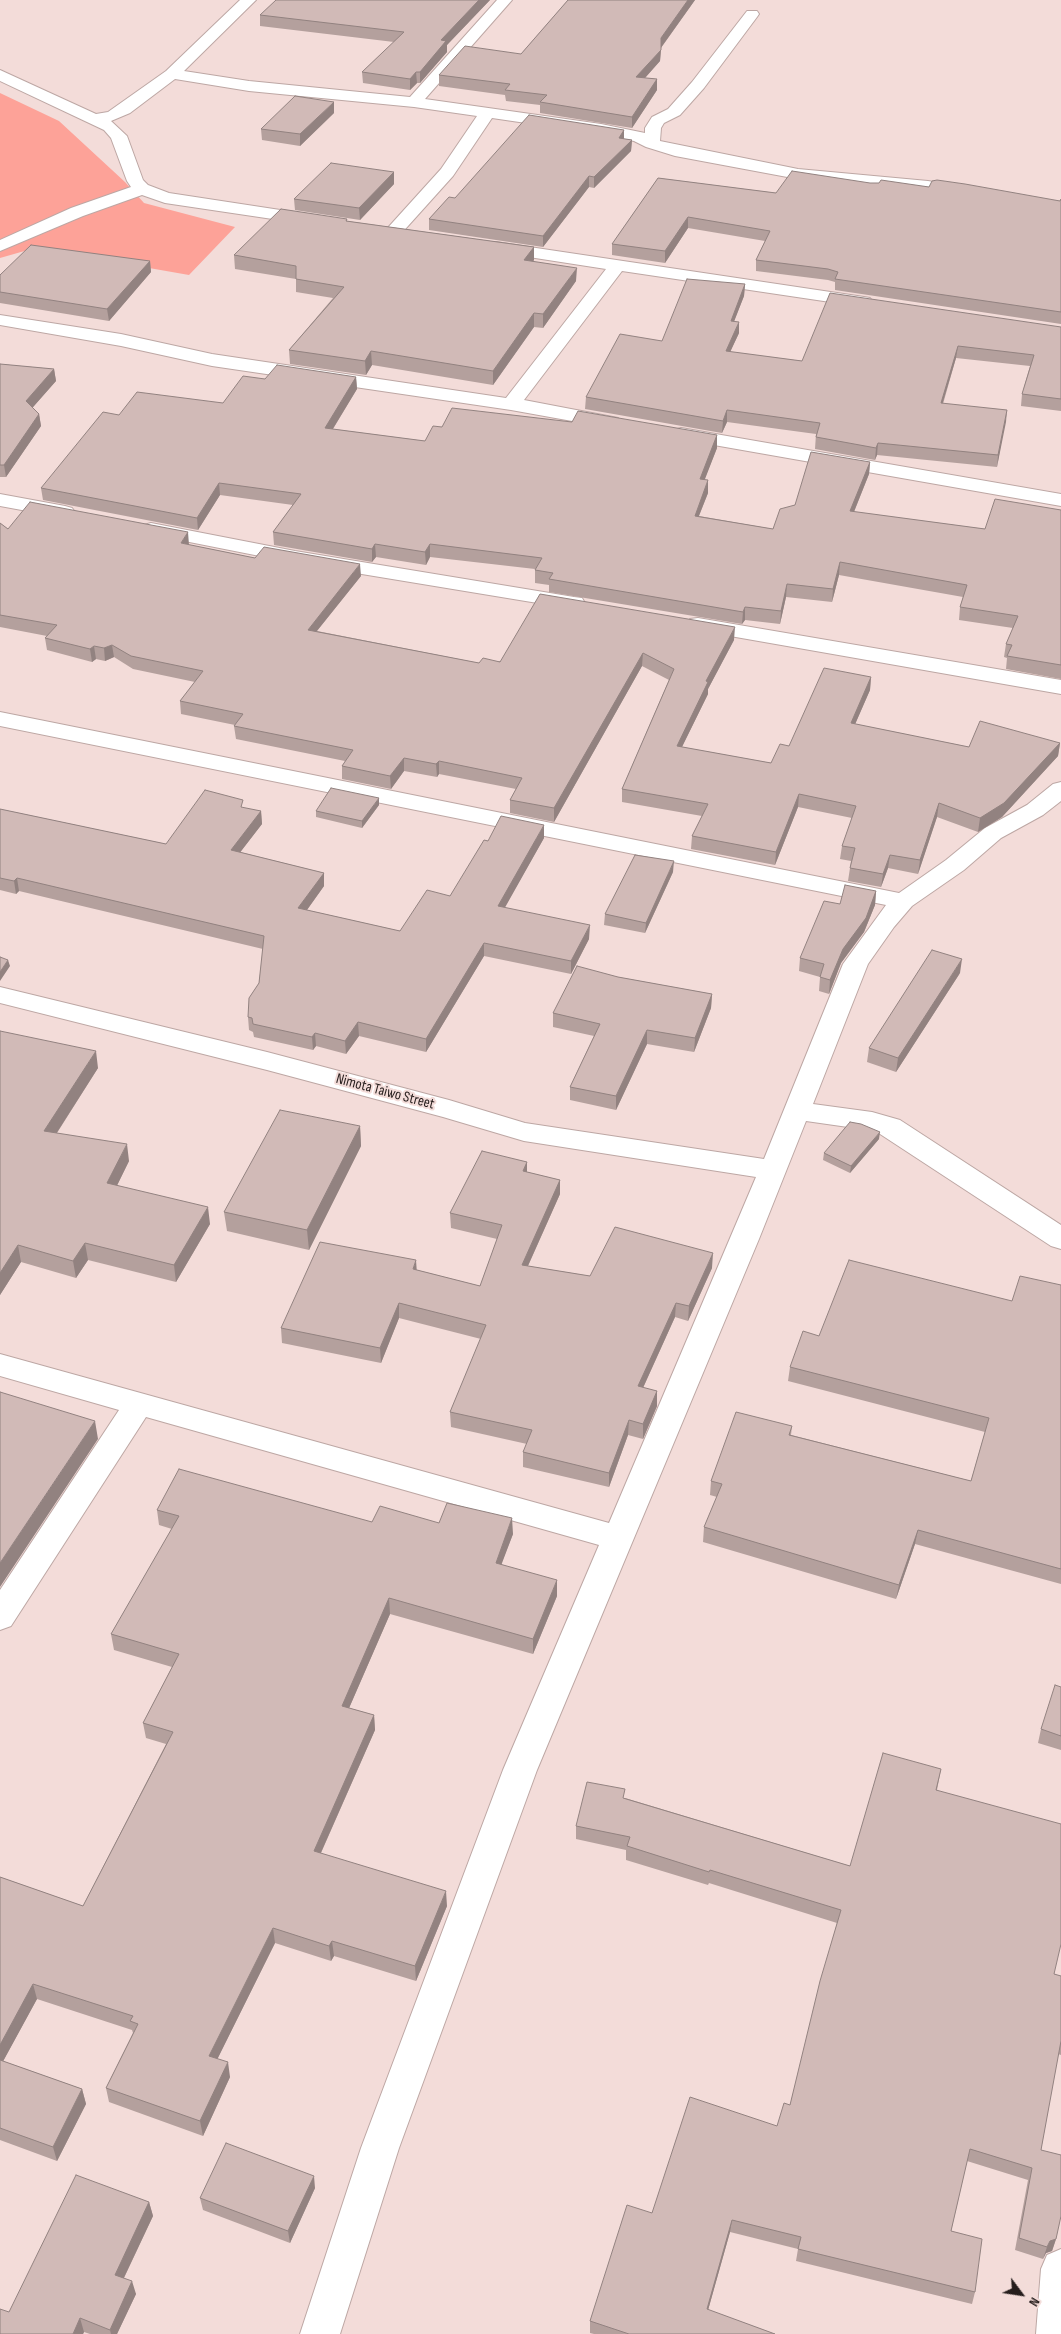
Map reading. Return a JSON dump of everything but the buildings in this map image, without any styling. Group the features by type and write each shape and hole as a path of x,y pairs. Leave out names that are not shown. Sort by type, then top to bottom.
{"street":[{"path":"96,118 112,116 124,110 172,74 249,0"},
{"path":"414,102 505,0"},
{"path":"652,144 653,128 658,120 674,112 698,85 752,14"},
{"path":"172,74 249,86 414,102 601,129 639,137 652,144 798,174 928,186"},
{"path":"0,75 96,118 119,136 135,180 142,189 165,198 326,222"},
{"path":"392,232 447,172 487,113"},
{"path":"0,246 85,208 142,189"},
{"path":"374,229 412,234"},
{"path":"481,245 884,305"},
{"path":"511,404 618,265"},
{"path":"0,320 120,340 212,360 511,404 627,425"},
{"path":"665,432 1061,500"},
{"path":"0,500 84,516"},
{"path":"132,525 295,557 597,607"},
{"path":"674,620 1061,687"},
{"path":"0,719 904,901"},
{"path":"320,2334 380,2148 520,1770 773,1170 856,964 884,921 904,901 955,865 992,833 1036,810 1061,789"},
{"name":"Nimota Taiwo Street","path":"0,995 286,1066 449,1109 524,1132 773,1170"},
{"path":"797,1110 872,1121 890,1127 1061,1239"},
{"path":"0,1365 618,1538"},
{"path":"0,1617 138,1405"},
{"path":"1056,2334 1061,2269"}],"shaded area":[{"path":"0,93 59,121 125,182 144,203 235,227 189,275 35,248 0,258"}]}
